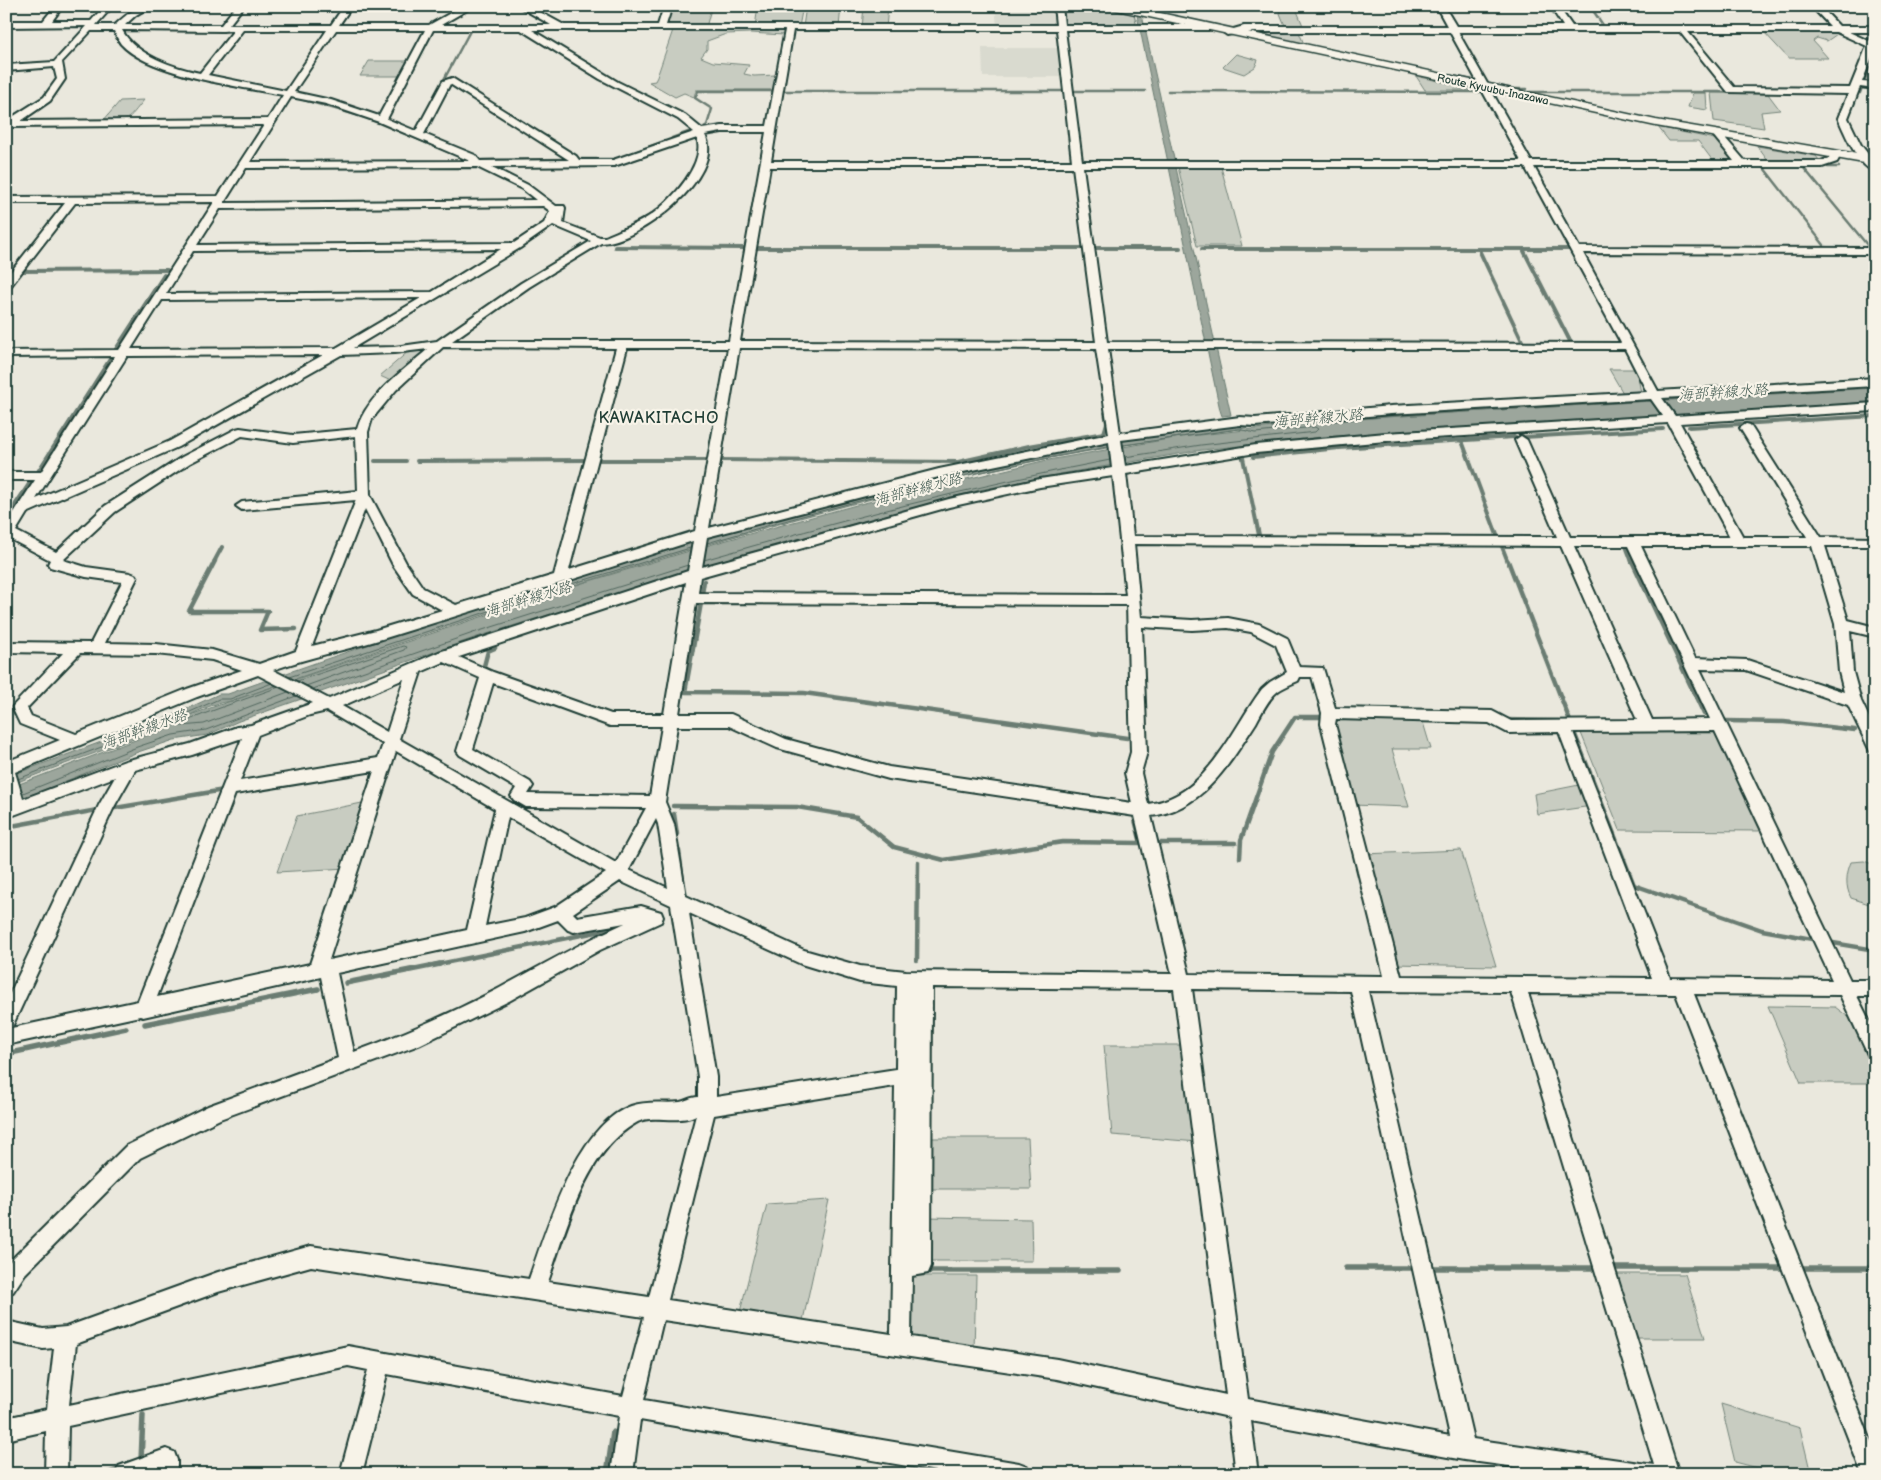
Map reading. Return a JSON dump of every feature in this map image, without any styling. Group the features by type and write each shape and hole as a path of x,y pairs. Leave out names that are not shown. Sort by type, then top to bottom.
{"main road":[{"name":"Route Kyuubu-Inazawa","path":"1112,6 1486,88 1717,134 1870,160"}],"street":[{"path":"45,24 59,6"},
{"path":"8,125 47,100 62,79 58,62 109,6"},
{"path":"117,28 133,14 147,6"},
{"path":"223,28 240,6"},
{"path":"12,524 45,476 289,93 348,6"},
{"path":"382,120 430,28 470,6"},
{"path":"522,6 563,28"},
{"path":"661,28 668,6"},
{"path":"1058,6 1115,438 1117,469 1134,601 1139,752 1133,773 1182,981 1247,1474"},
{"path":"1440,6 1577,250 1655,395 1672,420 1739,541"},
{"path":"1554,6 1569,29"},
{"path":"1815,6 1837,29 1874,41 1843,118 1850,137 1870,160 1875,169"},
{"path":"6,24 117,28 1142,29 1208,27"},
{"path":"12,524 174,444 339,351 516,246 548,225 555,210 526,187 477,163 472,157 382,120 328,102 182,72 138,53 124,42 117,28"},
{"path":"202,77 240,28"},
{"path":"493,163 535,185 560,206 558,225 600,240 607,240 656,217 682,192 703,155 700,133 687,121 615,84 524,29"},
{"path":"6,1037 143,1009 322,968 525,925 561,912 619,873 657,802 690,598 789,29"},
{"path":"1227,32 1244,29 1875,29"},
{"path":"1682,29 1731,90 1875,86"},
{"path":"6,68 59,64"},
{"path":"418,136 447,80 452,81 574,158 576,163"},
{"path":"8,125 271,122"},
{"path":"243,165 614,163 700,133 722,129 771,129"},
{"path":"1717,134 1742,164"},
{"path":"765,164 1822,164 1834,160 1836,155"},
{"path":"6,200 545,203"},
{"path":"6,285 72,200"},
{"path":"302,654 364,495 362,432 366,420 377,404 392,387 440,344 525,285 600,240"},
{"path":"190,248 516,246"},
{"path":"1577,250 1875,251"},
{"path":"159,297 434,295"},
{"path":"6,354 352,351 394,350 440,344 1630,346"},
{"path":"560,578 622,345"},
{"path":"12,524 100,482 174,451 217,429 276,393 352,351"},
{"path":"1875,382 1391,410 1255,422 1240,421 1115,438 939,473 701,536 377,635 302,654 192,692 6,770 14,807 130,765 192,749 236,733 252,731 444,656 695,571 949,503 1040,483 1117,469 1274,447 1386,437 1875,408"},
{"path":"1746,428 1817,542 1842,624 1846,672 1854,701 1875,747"},
{"path":"217,429 293,440 362,432"},
{"path":"96,648 130,578 86,572 55,564 57,558 110,509 186,460 240,432"},
{"path":"1520,440 1647,726"},
{"path":"6,476 45,476"},
{"path":"242,506 364,495"},
{"path":"364,495 400,565 418,591 456,611"},
{"path":"12,524 57,558"},
{"path":"1127,540 1875,542"},
{"path":"1632,541 1875,1051"},
{"path":"690,598 1121,599 1134,601"},
{"path":"444,656 488,676 610,720 731,720 782,744 889,773 1141,811 1154,811 1171,806 1186,798 1219,766 1271,689 1293,676 1294,672 1282,642 1254,628 1228,623 1192,626 1134,621"},
{"path":"1842,624 1875,632"},
{"path":"6,648 156,649 212,655 258,669 324,702 619,873 801,957 860,974 915,979 1875,988"},
{"path":"76,648 19,707 25,720 76,740"},
{"path":"1690,663 1747,664 1854,701"},
{"path":"348,1064 322,968 415,668"},
{"path":"1294,672 1318,672 1329,713 1328,724 1394,983"},
{"path":"488,676 465,751 525,786 519,796 526,801 657,802"},
{"path":"1329,713 1492,717 1508,727 1720,725"},
{"path":"1564,726 1873,1474"},
{"path":"143,1009 252,731"},
{"path":"229,789 385,763"},
{"path":"6,1021 107,805 130,765"},
{"path":"622,1474 631,1408 707,1106 707,1078 666,824 657,802"},
{"path":"474,937 503,806"},
{"path":"6,1285 18,1267 133,1152 214,1112 413,1039 503,995 594,945 655,917 641,913 574,925 561,912"},
{"path":"901,1344 906,1076 915,979"},
{"path":"903,1266 921,1266 915,979"},
{"path":"1358,983 1464,1449"},
{"path":"1517,984 1668,1474"},
{"path":"535,1292 575,1181 601,1140 634,1113 685,1111 692,1106 707,1106 906,1076"},
{"path":"6,1331 43,1339 66,1337 197,1290 283,1262 311,1256 535,1292 901,1344 1058,1369 1238,1408 1464,1449 1650,1474"},
{"path":"56,1474 57,1419 66,1337"},
{"path":"6,1429 348,1356 631,1408 1019,1474"},
{"path":"351,1474 380,1362"},
{"path":"127,1474 166,1460 166,1474"}],"shaded area":[{"path":"758,6 803,6 799,27 755,27"},
{"path":"806,6 841,6 839,27 803,27"},
{"path":"864,6 888,6 886,28 862,28"},
{"path":"995,6 1054,6 1057,26 997,27"},
{"path":"1061,6 1097,6 1134,14 1137,27 1063,27"},
{"path":"1277,6 1295,6 1304,28 1286,28"},
{"path":"670,9 711,9 706,27 665,26"},
{"path":"673,30 780,30 785,33 784,35 726,34 707,41 707,49 701,57 713,62 749,65 744,74 754,76 776,75 773,90 696,90 694,97 684,93 675,97 649,82 655,81 657,77"},
{"path":"1298,30 1304,44 1246,32"},
{"path":"1763,31 1840,32 1827,41 1817,38 1813,41 1828,58 1788,58"},
{"path":"982,48 1059,48 1063,77 983,77"},
{"path":"1236,54 1258,60 1255,67 1244,74 1223,67"},
{"path":"369,61 412,61 404,76 360,76"},
{"path":"1416,76 1479,90 1425,90"},
{"path":"1693,93 1706,93 1707,110 1688,107"},
{"path":"1711,93 1768,94 1780,110 1761,112 1764,128 1714,121"},
{"path":"144,100 131,116 118,121 103,121 120,101"},
{"path":"1658,127 1719,140 1737,161 1713,161 1698,141 1669,141"},
{"path":"1757,146 1816,156 1819,160 1768,161"},
{"path":"1178,167 1221,167 1242,246 1197,246"},
{"path":"422,349 426,353 393,382 380,376 410,350"},
{"path":"1609,369 1636,369 1641,392 1623,393"},
{"path":"1331,718 1422,719 1431,749 1392,749 1409,807 1352,805"},
{"path":"1579,728 1713,728 1764,831 1620,830"},
{"path":"1584,784 1592,806 1537,814 1534,794"},
{"path":"367,802 346,868 277,872 297,816"},
{"path":"1461,850 1496,966 1393,964 1364,854"},
{"path":"1864,861 1875,865 1875,906 1851,898 1848,889 1847,876 1851,862"},
{"path":"1768,1006 1835,1007 1851,1019 1875,1067 1875,1083 1801,1083"},
{"path":"1104,1045 1187,1045 1198,1142 1112,1135"},
{"path":"926,1138 1028,1138 1031,1189 926,1189"},
{"path":"829,1200 802,1325 739,1316 767,1204"},
{"path":"926,1217 1031,1219 1032,1261 925,1261"},
{"path":"1613,1274 1685,1274 1705,1338 1633,1338"},
{"path":"911,1276 976,1276 974,1350 910,1340"},
{"path":"1721,1404 1800,1428 1811,1474 1781,1474 1735,1462"}],"water":[{"path":"1137,15 1142,15 1231,415 1222,416 1220,410"},
{"path":"1875,388 1875,402 1321,437 1202,450 979,490 746,553 474,638 239,721 207,735 174,740 138,752 6,805 6,789 167,728 193,714 576,585 716,543 860,504 1043,461 1180,437 1311,423 1395,416"},
{"name":"海部幹線水路","path":"1239,424 1253,425 1254,427 1070,454 1013,465 891,494 728,538 514,605 232,701 214,705 165,727 6,787 15,774 171,716 219,694 228,694 435,622 718,535 865,496 1013,462 1163,434"}],"waterway":[{"path":"1101,6 1115,9"},
{"path":"1590,6 1605,28"},
{"path":"114,30 120,44 132,54 169,71 214,83 273,93"},
{"path":"441,85 470,31"},
{"path":"1868,71 1873,59"},
{"path":"1443,74 1478,81"},
{"path":"1864,83 1867,74"},
{"path":"1490,84 1513,89 1527,89"},
{"path":"1860,93 1862,87"},
{"path":"704,127 707,125 712,109 695,98 698,91 772,91"},
{"path":"782,91 1062,91"},
{"path":"1075,91 1145,91"},
{"path":"1168,91 1480,92"},
{"path":"1530,92 1746,92"},
{"path":"304,100 367,118 463,158"},
{"path":"6,132 12,127"},
{"path":"672,138 691,131"},
{"path":"580,159 617,159 664,141"},
{"path":"481,160 564,159"},
{"path":"1803,167 1868,246"},
{"path":"1828,167 1839,167"},
{"path":"1764,168 1824,245"},
{"path":"498,169 523,183"},
{"path":"529,186 559,209"},
{"path":"6,197 60,196"},
{"path":"615,247 743,248"},
{"path":"756,248 1084,248"},
{"path":"1094,248 1180,248"},
{"path":"1202,249 1571,249"},
{"path":"1524,251 1571,343"},
{"path":"1480,252 1522,341"},
{"path":"21,271 167,270"},
{"path":"116,349 164,275"},
{"path":"6,291 12,282"},
{"path":"37,473 112,356"},
{"name":"海部幹線水路","path":"1362,417 1851,387"},
{"name":"海部幹線水路","path":"721,460 958,462 1029,446 1104,433 1107,423 1105,413"},
{"path":"1689,427 1875,416"},
{"path":"1524,437 1663,429"},
{"path":"1253,457 1339,448 1514,437"},
{"path":"1462,441 1497,535"},
{"path":"1243,458 1259,535"},
{"path":"417,461 586,460"},
{"path":"597,460 709,460"},
{"path":"375,461 406,461"},
{"path":"9,514 33,478"},
{"path":"1501,544 1508,562"},
{"path":"1626,546 1632,562"},
{"path":"214,562 222,547"},
{"path":"215,561 189,611 268,611 260,630 296,629"},
{"path":"1508,561 1570,721"},
{"path":"1632,561 1704,714"},
{"path":"702,594 704,581"},
{"path":"701,603 685,692 804,693 1127,738"},
{"path":"484,666 488,651 495,648"},
{"path":"1240,858 1241,840 1272,752 1295,717 1325,717"},
{"path":"1505,720 1559,721"},
{"path":"1726,721 1784,722 1855,730"},
{"path":"1574,732 1634,885 1762,930 1812,939"},
{"path":"109,809 224,790"},
{"path":"673,806 797,807 857,817 894,847 944,860 1063,842 1141,843 1134,816"},
{"path":"6,827 97,810"},
{"path":"674,814 677,834"},
{"path":"1160,843 1235,843"},
{"path":"679,851 683,881"},
{"path":"917,960 918,862"},
{"path":"434,965 616,928"},
{"path":"1833,943 1875,950"},
{"path":"346,983 440,964"},
{"path":"145,1024 318,989"},
{"path":"6,1054 126,1028"},
{"path":"1346,1268 1414,1268"},
{"path":"1431,1268 1599,1268"},
{"path":"1616,1268 1782,1268"},
{"path":"1803,1268 1875,1268"},
{"path":"924,1271 1120,1271"},
{"path":"141,1461 143,1415"},
{"path":"607,1474 613,1432"},
{"path":"106,1474 123,1468"}],"district":[{"name":"KAWAKITACHO","path":"659,417"}]}
